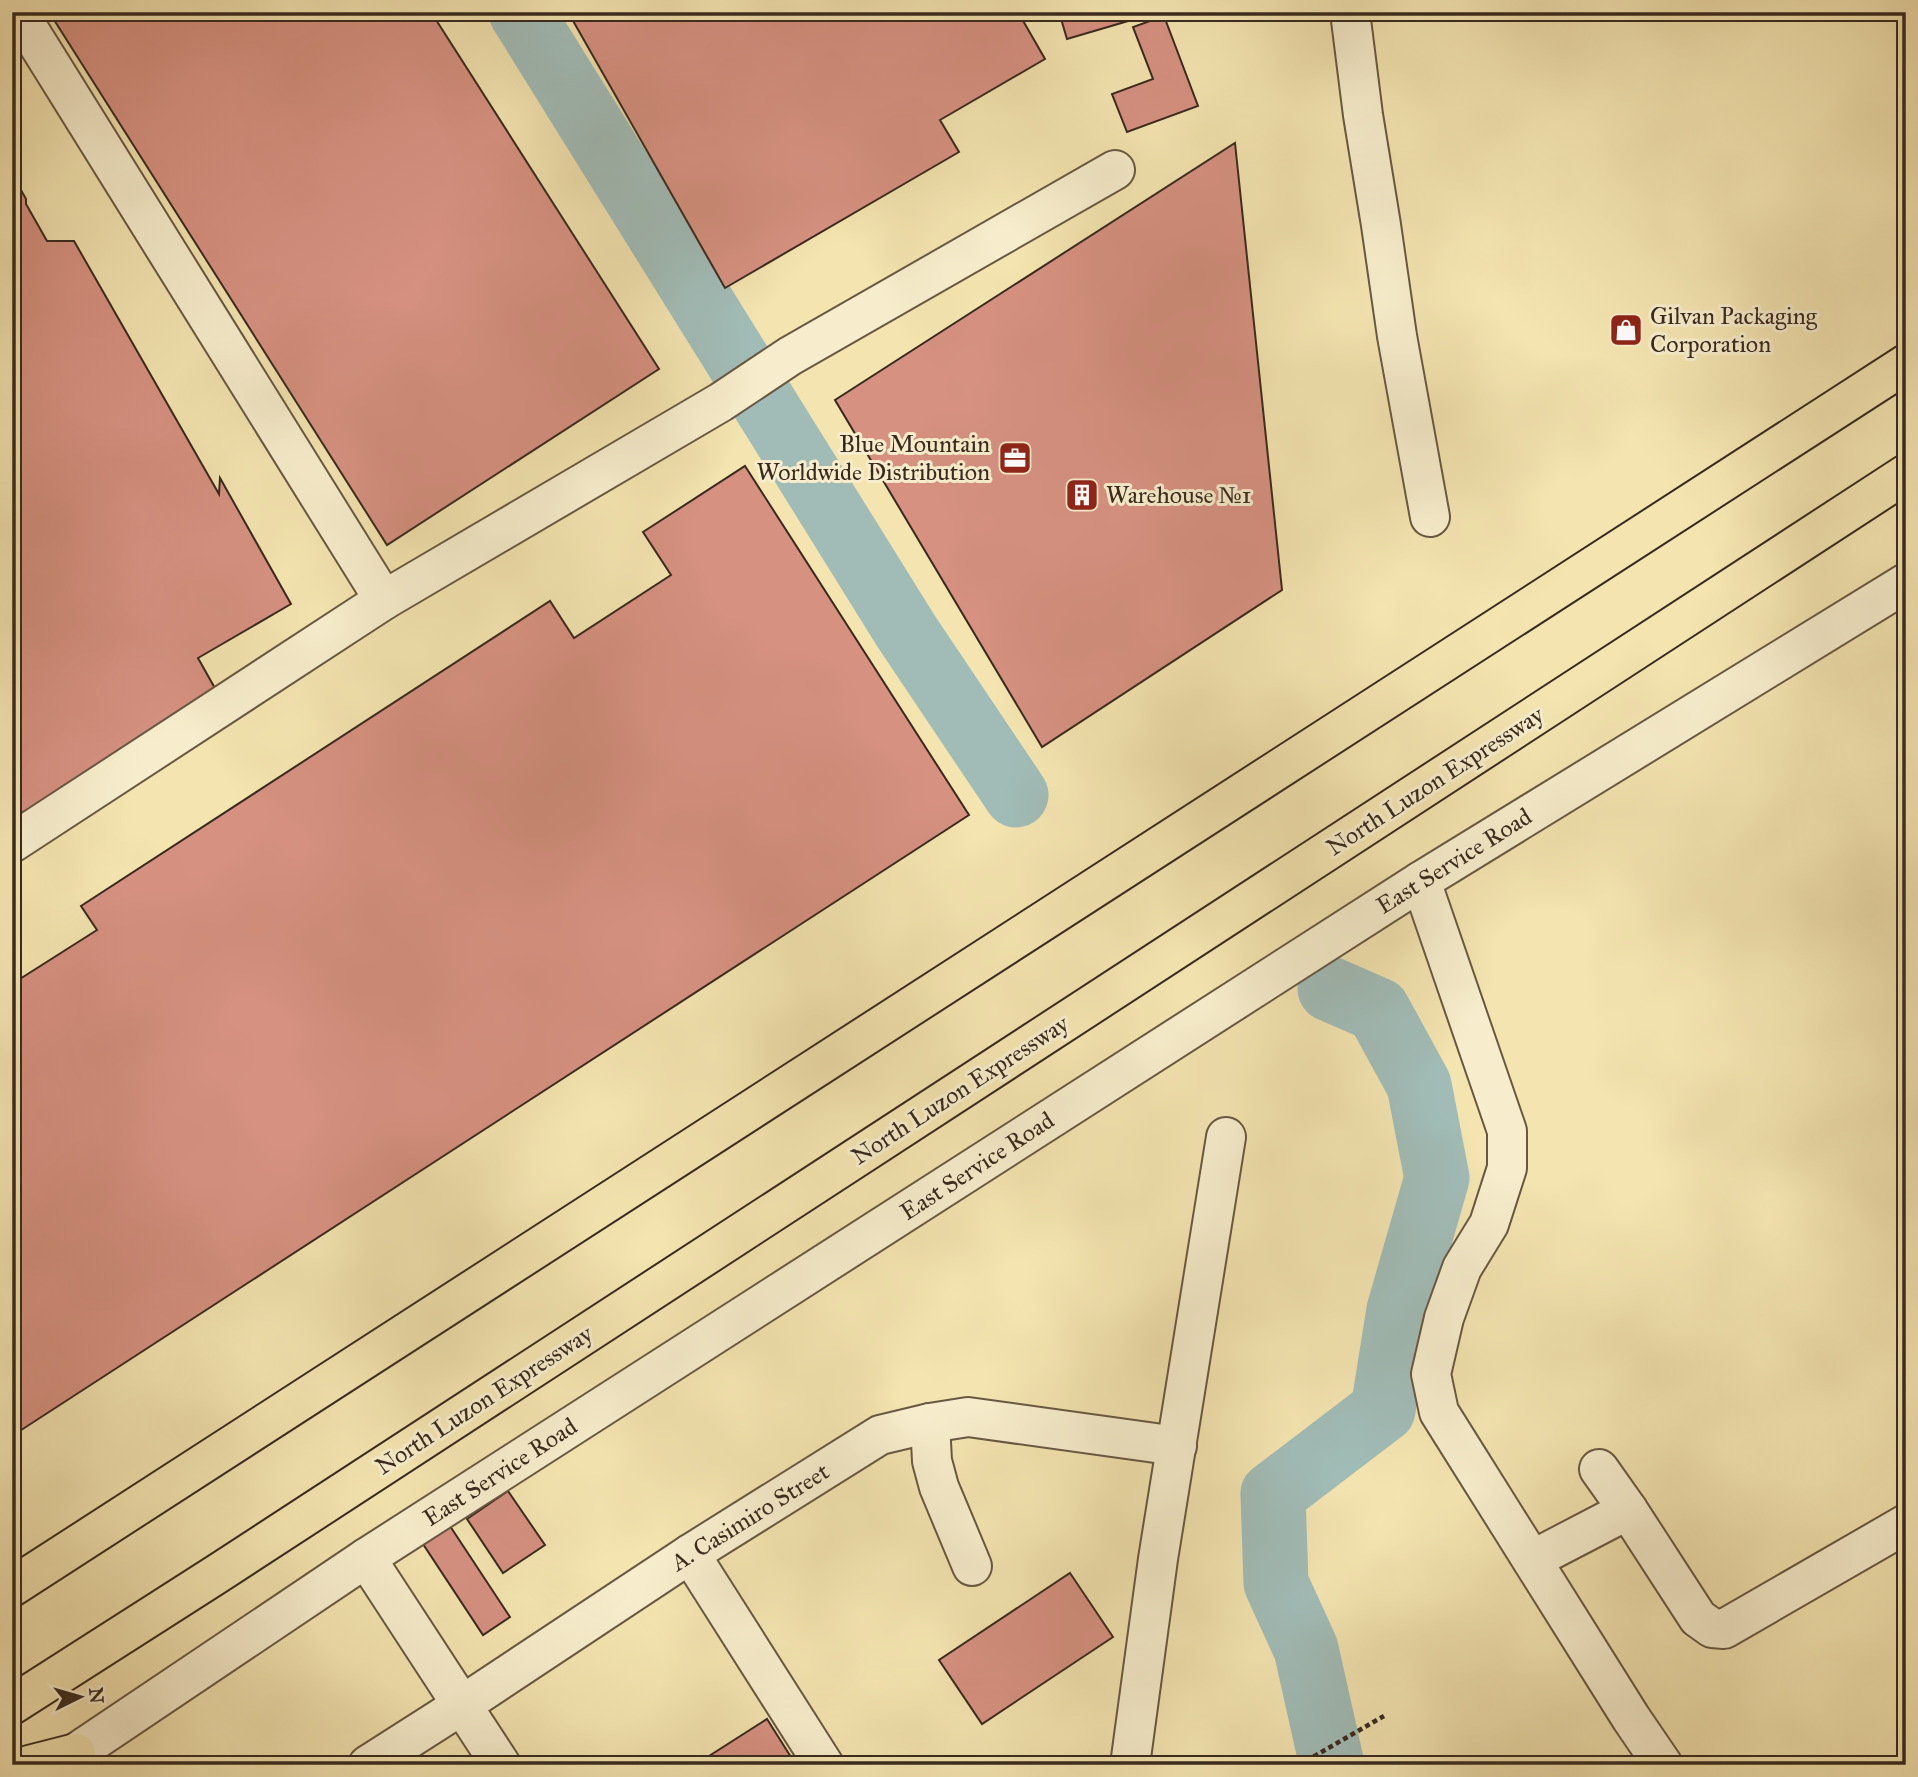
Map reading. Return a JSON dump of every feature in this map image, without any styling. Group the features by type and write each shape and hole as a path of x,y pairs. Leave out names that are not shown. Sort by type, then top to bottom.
{"highway":[{"path":"12,1587 1906,364"},
{"name":"North Luzon Expressway","path":"12,1705 1906,474"},
{"path":"29,1765 67,1759"}],"street":[{"path":"18,12 384,600"},
{"path":"1350,12 1397,335 1430,517"},
{"path":"12,843 384,600 722,401 790,356 1115,170"},
{"name":"East Service Road","path":"67,1759 366,1558 1421,881 1906,583"},
{"path":"1421,881 1507,1130 1507,1168 1489,1224 1462,1268 1444,1318 1431,1374 1439,1412 1663,1765"},
{"path":"1130,1765 1157,1559 1226,1137"},
{"name":"A. Casimiro Street","path":"368,1765 690,1554 880,1435 968,1417 1177,1446"},
{"path":"930,1423 932,1461 939,1486 972,1566"},
{"path":"1599,1469 1698,1618 1712,1628 1724,1629 1906,1524"},
{"path":"1532,1560 1628,1510"},
{"path":"690,1554 824,1765"},
{"path":"366,1558 501,1765"}],"path":[{"path":"1299,1765 1384,1716"}],"building":[{"path":"49,12 431,12 659,369 387,545"},
{"path":"568,12 1018,12 1045,59 940,120 959,152 725,288"},
{"path":"1059,12 1134,12 1135,19 1067,39"},
{"path":"1164,16 1198,106 1127,132 1112,94 1153,79 1133,27"},
{"name":"Warehouse №1","path":"1235,143 1282,590 1042,747 835,400"},
{"path":"12,174 47,241 74,241 219,494 220,478 291,604 198,658 221,699 12,819"},
{"path":"745,466 969,815 12,1436 12,984 97,930 81,906 550,601 574,638 671,575 643,532"},
{"path":"508,1491 545,1545 503,1573 467,1519"},
{"path":"450,1526 510,1617 483,1635 423,1544"},
{"path":"1070,1573 1113,1637 982,1724 939,1660"},
{"path":"767,1719 796,1765 695,1765"}],"waterway":[{"path":"521,12 906,631 1016,795"},
{"path":"1330,989 1378,1010 1419,1085 1437,1178 1399,1310 1383,1410 1273,1494 1276,1583 1306,1649 1332,1765"}],"place":[{"name":"Gilvan Packaging Corporation","path":"1626,330"},
{"name":"Blue Mountain Worldwide Distribution","path":"1015,458"},
{"name":"Warehouse №1","path":"1082,495"}]}
